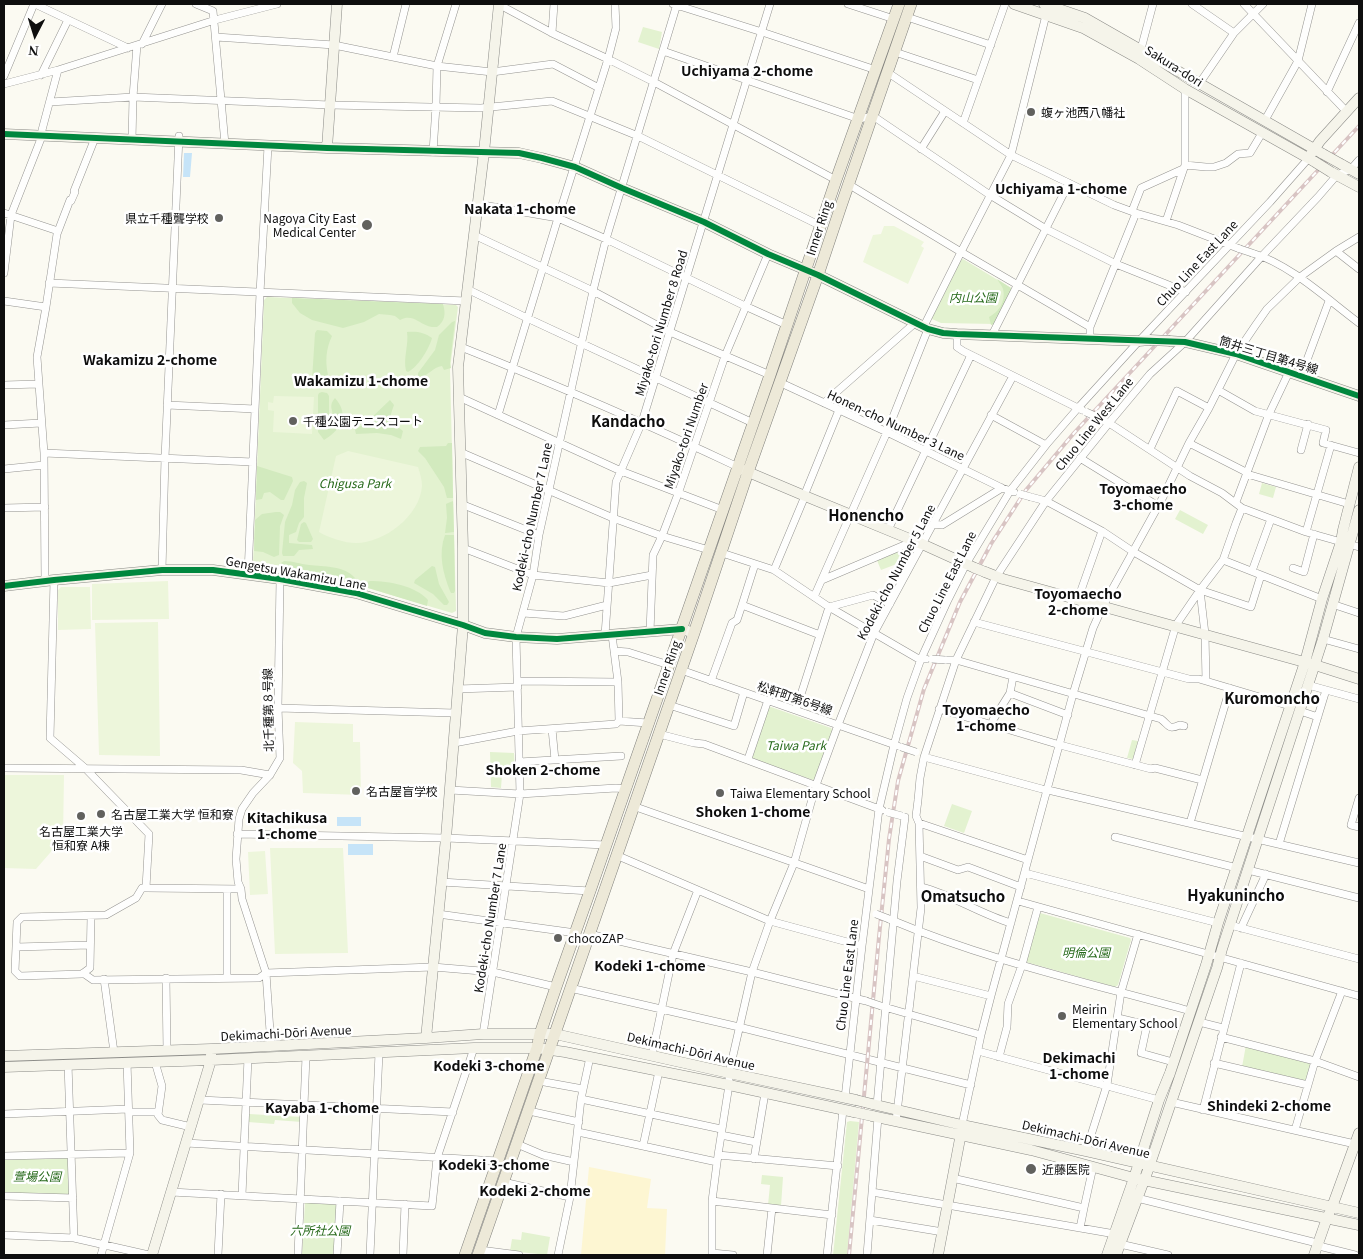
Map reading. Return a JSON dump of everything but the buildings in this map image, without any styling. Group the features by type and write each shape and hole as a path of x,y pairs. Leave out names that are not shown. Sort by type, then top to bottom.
{"main road":[{"name":"Inner Ring","path":"479,1253 722,553 753,423 774,379 818,274 872,116 899,4"},
{"name":"Inner Ring","path":"466,1255 556,987 723,510 743,470 774,379 787,324 836,180 859,119 882,71 895,52 911,4"}],"street":[{"path":"4,76 34,4 128,48"},
{"path":"132,140 133,97 140,45 162,4"},
{"path":"196,4 213,11 215,20 225,144"},
{"path":"244,12 248,4"},
{"path":"4,84 58,70 215,20 274,4"},
{"path":"327,148 337,4"},
{"path":"393,57 406,4"},
{"path":"433,152 437,66 456,4"},
{"path":"426,1038 446,838 463,625 458,367 484,152 499,4 654,82 836,180"},
{"path":"552,32 554,4"},
{"path":"498,415 608,59 616,28 615,4"},
{"path":"675,4 882,71 1012,155 1114,205 1166,220 1262,256 1300,277 1359,323"},
{"name":"Kodeki-cho Number 7 Lane","path":"483,1034 520,794 516,637 534,575 539,535 606,239 654,82 675,4"},
{"name":"Miyako-tori Number 8 Road","path":"619,721 618,682 614,651 609,635 607,606 616,482 642,422 733,124 748,81 770,4"},
{"path":"848,4 894,19"},
{"path":"963,123 1005,4"},
{"name":"Sakura-dori","path":"1014,4 1047,7 1085,18 1355,172"},
{"path":"1141,49 1152,4"},
{"path":"1192,4 1234,33"},
{"path":"1244,4 1346,112"},
{"path":"1199,84 1234,33 1263,4"},
{"path":"1265,120 1298,61 1312,4"},
{"path":"814,597 886,432 922,326 1012,155 1047,7"},
{"name":"Sakura-dori","path":"1047,7 1139,59 1185,89 1359,187"},
{"path":"907,17 991,45"},
{"path":"41,75 68,20"},
{"path":"1327,92 1359,23"},
{"path":"216,37 334,45 437,66 492,72 553,64 599,88"},
{"path":"663,51 859,119 872,116 990,195 1046,229 1116,264 1186,292"},
{"path":"895,52 978,80"},
{"path":"4,273 7,214 42,136 58,70"},
{"path":"1166,220 1184,167 1185,89"},
{"path":"50,102 133,97 330,105 488,108 552,101 638,136 821,226"},
{"path":"1311,161 1319,151 1320,140 1359,98"},
{"path":"921,149 945,111"},
{"path":"1090,339 1090,327 1116,264 1141,188 1184,167 1214,167 1238,154 1250,153 1262,133"},
{"name":"筒井三丁目第4号線","path":"4,134 132,140 179,139 268,146 519,153 575,167 704,222 768,254 818,274 922,326 943,333 1185,342 1236,354 1359,396"},
{"path":"95,138 58,231 37,357 50,581 50,738 85,768 148,834 146,888"},
{"path":"162,570 167,405 179,139"},
{"path":"248,574 268,146"},
{"name":"Chuo Line West Lane","path":"897,1116 921,908 918,820 920,778 939,710 956,660 974,622 996,577 1046,501 1109,423 1150,374 1185,342 1318,197 1334,174 1355,172 1359,160"},
{"name":"Chuo Line East Lane","path":"845,1098 879,809 898,746 908,698 921,658 975,568 1010,491 1046,445 1139,341 1311,161"},
{"path":"992,335 1069,183"},
{"path":"848,184 1090,327"},
{"path":"478,204 558,218 787,324"},
{"path":"7,214 58,231"},
{"name":"Honen-cho Number 3 Lane","path":"474,235 593,291 670,332 774,379 1002,488 1046,501 1102,531 1132,551 1200,590 1251,607 1261,575"},
{"path":"938,1255 981,1035 1073,694 1093,628 1236,354 1267,309 1300,277 1359,236"},
{"path":"1336,251 1359,269"},
{"name":"Miyako-tori Number","path":"650,632 653,555 678,494 725,356 768,254"},
{"path":"49,283 466,301"},
{"path":"467,289 753,423"},
{"path":"1301,376 1329,300"},
{"path":"4,301 46,307"},
{"path":"824,403 922,326"},
{"path":"956,334 957,347 970,355 1109,423 1177,468 1236,502 1242,508 1306,532 1350,544"},
{"path":"461,347 642,422 743,470 918,542 996,577 1310,663 1359,679"},
{"path":"888,530 970,355"},
{"path":"1236,502 1269,414 1289,372"},
{"name":"Kodeki-cho Number 5 Lane","path":"712,1254 712,1201 730,1074 739,1027 752,972 770,921 794,863 816,785 874,633 890,604 918,542 933,524 1013,376"},
{"path":"4,385 38,384"},
{"path":"1150,449 1177,390 1209,408"},
{"path":"1218,390 1255,411 1326,430 1323,443 1359,453"},
{"path":"459,397 621,471 723,510"},
{"path":"167,405 255,409"},
{"path":"774,570 839,410"},
{"path":"991,415 1046,445"},
{"path":"4,425 41,423"},
{"path":"1301,450 1308,424"},
{"path":"1189,443 1247,474 1349,504"},
{"path":"1306,532 1332,445"},
{"path":"460,452 613,518 662,536 709,550"},
{"path":"44,453 253,462"},
{"path":"1080,458 1158,506"},
{"path":"4,469 44,465"},
{"path":"1350,544 1343,530 1359,466"},
{"path":"933,524 942,525 1002,488"},
{"path":"461,504 539,535"},
{"path":"4,508 45,507"},
{"path":"1136,765 1176,626 1223,560 1242,508"},
{"path":"1107,1255 1171,1102 1199,1022 1230,925 1247,837 1290,706 1323,639 1359,510"},
{"path":"1252,571 1271,519"},
{"path":"1078,599 1102,531"},
{"path":"1293,568 1304,572 1314,534"},
{"path":"822,580 918,542"},
{"path":"1144,1164 1159,1100 1206,965 1218,923 1242,869 1258,839 1300,711 1308,685 1310,663 1322,599 1350,544"},
{"path":"463,548 534,575 609,583 652,575"},
{"path":"722,553 774,570 829,607 918,658 956,660 1161,719 1170,728 1180,725 1184,726"},
{"path":"1223,560 1322,599"},
{"path":"711,681 732,623 736,620 742,605 755,564"},
{"name":"Gengetsu Wakamizu Lane","path":"4,586 162,570 213,570 280,579 356,593 485,633 516,637 557,639 682,629"},
{"name":"北千種第８号線","path":"271,1046 266,974 244,908 241,888 238,882 237,834 242,809 270,775 280,758 278,708 280,579"},
{"path":"1200,590 1205,634 1206,681"},
{"path":"829,607 873,595 890,604"},
{"path":"1332,604 1359,613"},
{"path":"742,605 820,635"},
{"path":"523,613 564,616 607,606"},
{"path":"796,710 829,607"},
{"path":"974,622 1189,679 1206,681 1290,706"},
{"path":"682,629 694,633"},
{"path":"1323,639 1359,649"},
{"path":"614,651 628,652 669,665"},
{"name":"松軒町第6号線","path":"681,670 925,756 1042,790 1359,863"},
{"path":"992,725 993,720 1010,693 1013,677"},
{"path":"457,689 518,684 618,682"},
{"path":"1308,685 1359,699"},
{"path":"1190,823 1230,688"},
{"path":"1279,844 1326,690"},
{"path":"669,705 734,726 744,692"},
{"path":"1010,693 1068,715"},
{"path":"748,760 768,700"},
{"path":"278,708 455,713"},
{"path":"939,710 1150,769 1155,768 1202,780"},
{"path":"1300,711 1318,717"},
{"path":"454,743 518,731 616,724 619,721 648,723"},
{"path":"552,729 555,760"},
{"path":"658,734 704,744 887,812 918,820 1028,860"},
{"path":"519,762 622,756"},
{"path":"4,768 242,770 270,775"},
{"path":"450,790 520,794 625,789"},
{"path":"1359,798 1351,825 1359,827"},
{"path":"633,806 869,889"},
{"path":"874,1104 880,1062 891,920 903,816"},
{"path":"237,834 446,838 606,845"},
{"path":"1115,837 1359,898"},
{"path":"616,855 770,921 862,946"},
{"path":"920,856 958,870 968,868 1021,887"},
{"path":"1025,873 1218,923"},
{"path":"1241,928 1266,874"},
{"path":"441,882 590,891"},
{"path":"91,916 90,968 82,974 20,976 15,971 17,922 22,917 106,915 136,898 142,888 241,888"},
{"path":"921,888 1011,923"},
{"path":"227,889 227,978"},
{"path":"652,1055 673,954 698,890"},
{"path":"1018,901 1359,996"},
{"path":"999,1057 1006,1027 1008,1004 1022,965 1038,906"},
{"path":"866,911 919,932 1002,959 1190,1012"},
{"path":"438,914 576,933"},
{"path":"1230,925 1359,959"},
{"path":"589,934 866,1001 981,1035"},
{"path":"1086,1151 1107,1085 1121,992 1138,934"},
{"path":"16,947 90,945"},
{"path":"1203,1110 1241,962"},
{"path":"83,973 94,980 259,978 266,974 433,968 493,972 556,987"},
{"path":"914,976 991,996"},
{"path":"166,978 167,1050"},
{"path":"104,979 114,1052"},
{"path":"570,988 739,1027 970,1086"},
{"path":"1295,1130 1315,1061 1342,991"},
{"path":"1118,1018 1147,1026 1141,1054 1173,1062"},
{"path":"1199,1022 1224,1028"},
{"name":"Dekimachi-Dōri Avenue","path":"4,1056 211,1049 483,1034 554,1034 874,1104 897,1116"},
{"path":"1221,1037 1315,1061 1359,1077"},
{"path":"171,1192 432,1206 437,1158 474,1048"},
{"name":"Dekimachi-Dōri Avenue","path":"4,1067 474,1048 537,1048 729,1085 843,1110 875,1116 897,1116 961,1130 1086,1151 1359,1213"},
{"path":"4,1235 74,1238 150,1255 200,1100 211,1060 211,1049"},
{"path":"978,1051 1159,1100"},
{"path":"370,1255 380,1053"},
{"path":"298,1255 306,1056"},
{"path":"558,1255 570,1197 582,1089 590,1057"},
{"path":"242,1195 248,1058"},
{"path":"101,1255 130,1153 127,1062"},
{"path":"155,1062 162,1086 158,1115 162,1120 191,1127"},
{"path":"1214,1063 1308,1085"},
{"path":"68,1064 74,1238"},
{"path":"643,1146 659,1071"},
{"path":"539,1081 582,1089"},
{"path":"754,1159 765,1093"},
{"path":"581,1099 649,1114 756,1142"},
{"path":"200,1100 453,1112"},
{"path":"1171,1102 1355,1144"},
{"path":"4,1114 129,1110 158,1112"},
{"path":"529,1110 578,1122"},
{"path":"828,1255 843,1110"},
{"path":"867,1255 875,1116"},
{"name":"Dekimachi-Dōri Avenue","path":"961,1130 1139,1179 1359,1225"},
{"path":"578,1132 717,1159 754,1159 838,1166"},
{"path":"1314,1255 1326,1218 1332,1207 1359,1134"},
{"path":"186,1143 498,1161"},
{"path":"517,1144 543,1155 574,1162"},
{"path":"4,1156 130,1153"},
{"path":"1080,1228 1093,1167"},
{"path":"952,1178 1084,1208"},
{"path":"1116,1255 1137,1198 1139,1179"},
{"path":"503,1182 570,1197"},
{"path":"872,1192 1115,1234"},
{"path":"218,1255 221,1194"},
{"path":"4,1196 73,1198"},
{"path":"1137,1198 1313,1242 1322,1247 1355,1255"},
{"path":"337,1255 340,1201"},
{"path":"712,1201 832,1214"},
{"path":"403,1255 405,1204"},
{"path":"767,1255 772,1208"},
{"path":"870,1220 943,1232"},
{"path":"1120,1244 1168,1255"},
{"path":"479,1253 519,1255"},
{"path":"712,1254 732,1255"}],"green space":[{"path":"643,27 662,32 659,49 638,42"},
{"path":"884,226 894,226 924,242 921,246 924,248 908,284 863,262 873,235 881,234"},
{"name":"内山公園","path":"963,259 1011,288 995,324 941,323 932,319 959,260"},
{"path":"997,279 1012,290 995,324 991,325 989,317 999,309 1003,302 1003,289"},
{"name":"Chigusa Park","path":"267,297 456,305 458,307 450,369 456,611 452,613 354,584 253,563 264,300"},
{"path":"292,298 443,304 445,314 442,322 437,327 429,326 411,318 400,320 395,316 379,314 364,322 343,328 312,320 300,313 292,303"},
{"path":"455,321 451,368 444,370 442,366 419,378 418,373 435,350 439,335"},
{"path":"317,330 327,331 332,336 327,355 328,375 316,383 312,380 315,333"},
{"path":"407,332 420,332 432,338 423,357 408,372 405,366"},
{"path":"322,392 327,393 329,396 329,416 318,425 318,395"},
{"name":"千種公園テニスコート","path":"274,396 314,397 312,434 273,432 274,411 268,410 268,402 273,403"},
{"path":"335,398 342,410 342,422 335,432 324,440 318,430 332,419 331,406"},
{"path":"390,400 394,405 391,420 403,431 401,439 377,433 356,434 355,430"},
{"path":"448,443 452,443 453,498 447,498 444,487 425,458 418,451 420,447 446,446"},
{"path":"348,451 418,467 421,479 420,497 408,517 389,533 367,542 347,542 319,532 336,456"},
{"path":"257,466 292,477 293,481 284,500 270,492 264,493 262,499 256,500"},
{"path":"304,481 307,483 304,498 304,517 299,523 296,532 289,535 289,543 312,545 313,549 299,550 294,556 283,556 285,522 292,505 295,490 300,482"},
{"path":"1262,483 1276,487 1273,498 1259,494"},
{"path":"453,501 454,532 445,533 446,504"},
{"path":"1180,510 1208,525 1203,534 1175,519"},
{"path":"276,512 284,515 280,526 279,555 274,557 263,552 254,551 255,520 262,514"},
{"path":"304,522 313,539 311,542 299,542 297,540 301,524"},
{"path":"445,535 454,535 454,593 450,591 442,563"},
{"path":"907,545 915,557 881,570 876,558"},
{"path":"284,561 340,569 355,578 354,584 283,570 280,565"},
{"path":"432,566 435,567 439,584 449,602 447,605 444,605 433,594 414,583"},
{"path":"168,581 169,619 92,620 92,584"},
{"path":"370,581 394,583 417,591 428,600 427,606 362,586"},
{"path":"61,587 90,587 91,629 58,630 58,590"},
{"path":"158,622 160,756 99,755 95,623"},
{"name":"Taiwa Park","path":"771,707 831,728 833,731 815,779 813,780 752,759 751,757 768,708"},
{"path":"295,722 353,724 353,742 360,742 361,795 303,793 302,771 293,763"},
{"path":"1132,740 1138,741 1133,759 1127,758"},
{"path":"490,752 514,753 515,775 502,775 501,788 491,787"},
{"path":"4,775 64,775 63,838 36,869 4,868"},
{"path":"952,804 972,811 964,833 944,826"},
{"path":"270,848 343,848 348,953 275,954"},
{"path":"265,851 268,894 250,895 248,852"},
{"name":"明倫公園","path":"1040,913 1130,938 1118,985 1115,987 1026,962"},
{"path":"1246,1045 1310,1062 1311,1065 1306,1080 1303,1082 1242,1067"},
{"path":"249,1114 302,1117 302,1122 275,1120 274,1124 248,1122"},
{"path":"847,1122 859,1122 847,1255 833,1255"},
{"name":"萱場公園","path":"4,1159 69,1159 70,1194 4,1193"},
{"path":"762,1175 783,1177 781,1206 768,1205 770,1185 761,1184"},
{"name":"六所社公園","path":"306,1201 335,1203 337,1206 334,1255 302,1255"},
{"path":"522,1232 550,1237 547,1255 510,1251 512,1239 521,1240"}],"sand":[{"path":"589,1167 651,1179 647,1208 667,1209 665,1255 581,1255"}],"water":[{"path":"184,153 192,153 190,177 183,177"},
{"path":"337,817 361,817 361,826 337,826"},
{"path":"348,844 373,844 373,855 348,855"}],"railway":[{"path":"849,1255 889,839 898,781 924,689 960,602 991,544 1026,490 1074,433 1359,126"}],"cycle path":[{"path":"4,134 327,148 519,153 575,167 704,222 928,329 957,334 1185,342 1236,354 1359,396"},
{"path":"4,586 162,570 213,570 280,579 356,593 485,633 516,637 557,639 682,629"}],"place":[{"name":"蝮ヶ池西八幡社","path":"1031,112"},
{"name":"県立千種聾学校","path":"219,218"},
{"name":"Nagoya City East Medical Center","path":"367,225"},
{"name":"千種公園テニスコート","path":"293,421"},
{"name":"名古屋盲学校","path":"356,791"},
{"name":"Taiwa Elementary School","path":"720,793"},
{"name":"名古屋工業大学 恒和寮","path":"101,814"},
{"name":"名古屋工業大学 恒和寮 A棟","path":"81,816"},
{"name":"chocoZAP","path":"558,938"},
{"name":"Meirin Elementary School","path":"1062,1016"},
{"name":"近藤医院","path":"1031,1169"}],"district":[{"name":"Uchiyama 2-chome","path":"747,71"},
{"name":"Uchiyama 1-chome","path":"1061,189"},
{"name":"Nakata 1-chome","path":"520,209"},
{"name":"Wakamizu 2-chome","path":"150,360"},
{"name":"Wakamizu 1-chome","path":"361,381"},
{"name":"Kandacho","path":"628,421"},
{"name":"Toyomaecho 3-chome","path":"1143,498"},
{"name":"Honencho","path":"866,515"},
{"name":"Toyomaecho 2-chome","path":"1078,602"},
{"name":"Kuromoncho","path":"1272,698"},
{"name":"Toyomaecho 1-chome","path":"986,718"},
{"name":"Shoken 2-chome","path":"543,770"},
{"name":"Shoken 1-chome","path":"753,812"},
{"name":"Kitachikusa 1-chome","path":"287,826"},
{"name":"Hyakunincho","path":"1236,895"},
{"name":"Omatsucho","path":"963,896"},
{"name":"Kodeki 1-chome","path":"650,966"},
{"name":"Kodeki 3-chome","path":"489,1066"},
{"name":"Dekimachi 1-chome","path":"1079,1066"},
{"name":"Shindeki 2-chome","path":"1269,1106"},
{"name":"Kayaba 1-chome","path":"322,1108"},
{"name":"Kodeki 3-chome","path":"494,1165"},
{"name":"Kodeki 2-chome","path":"535,1191"}]}
